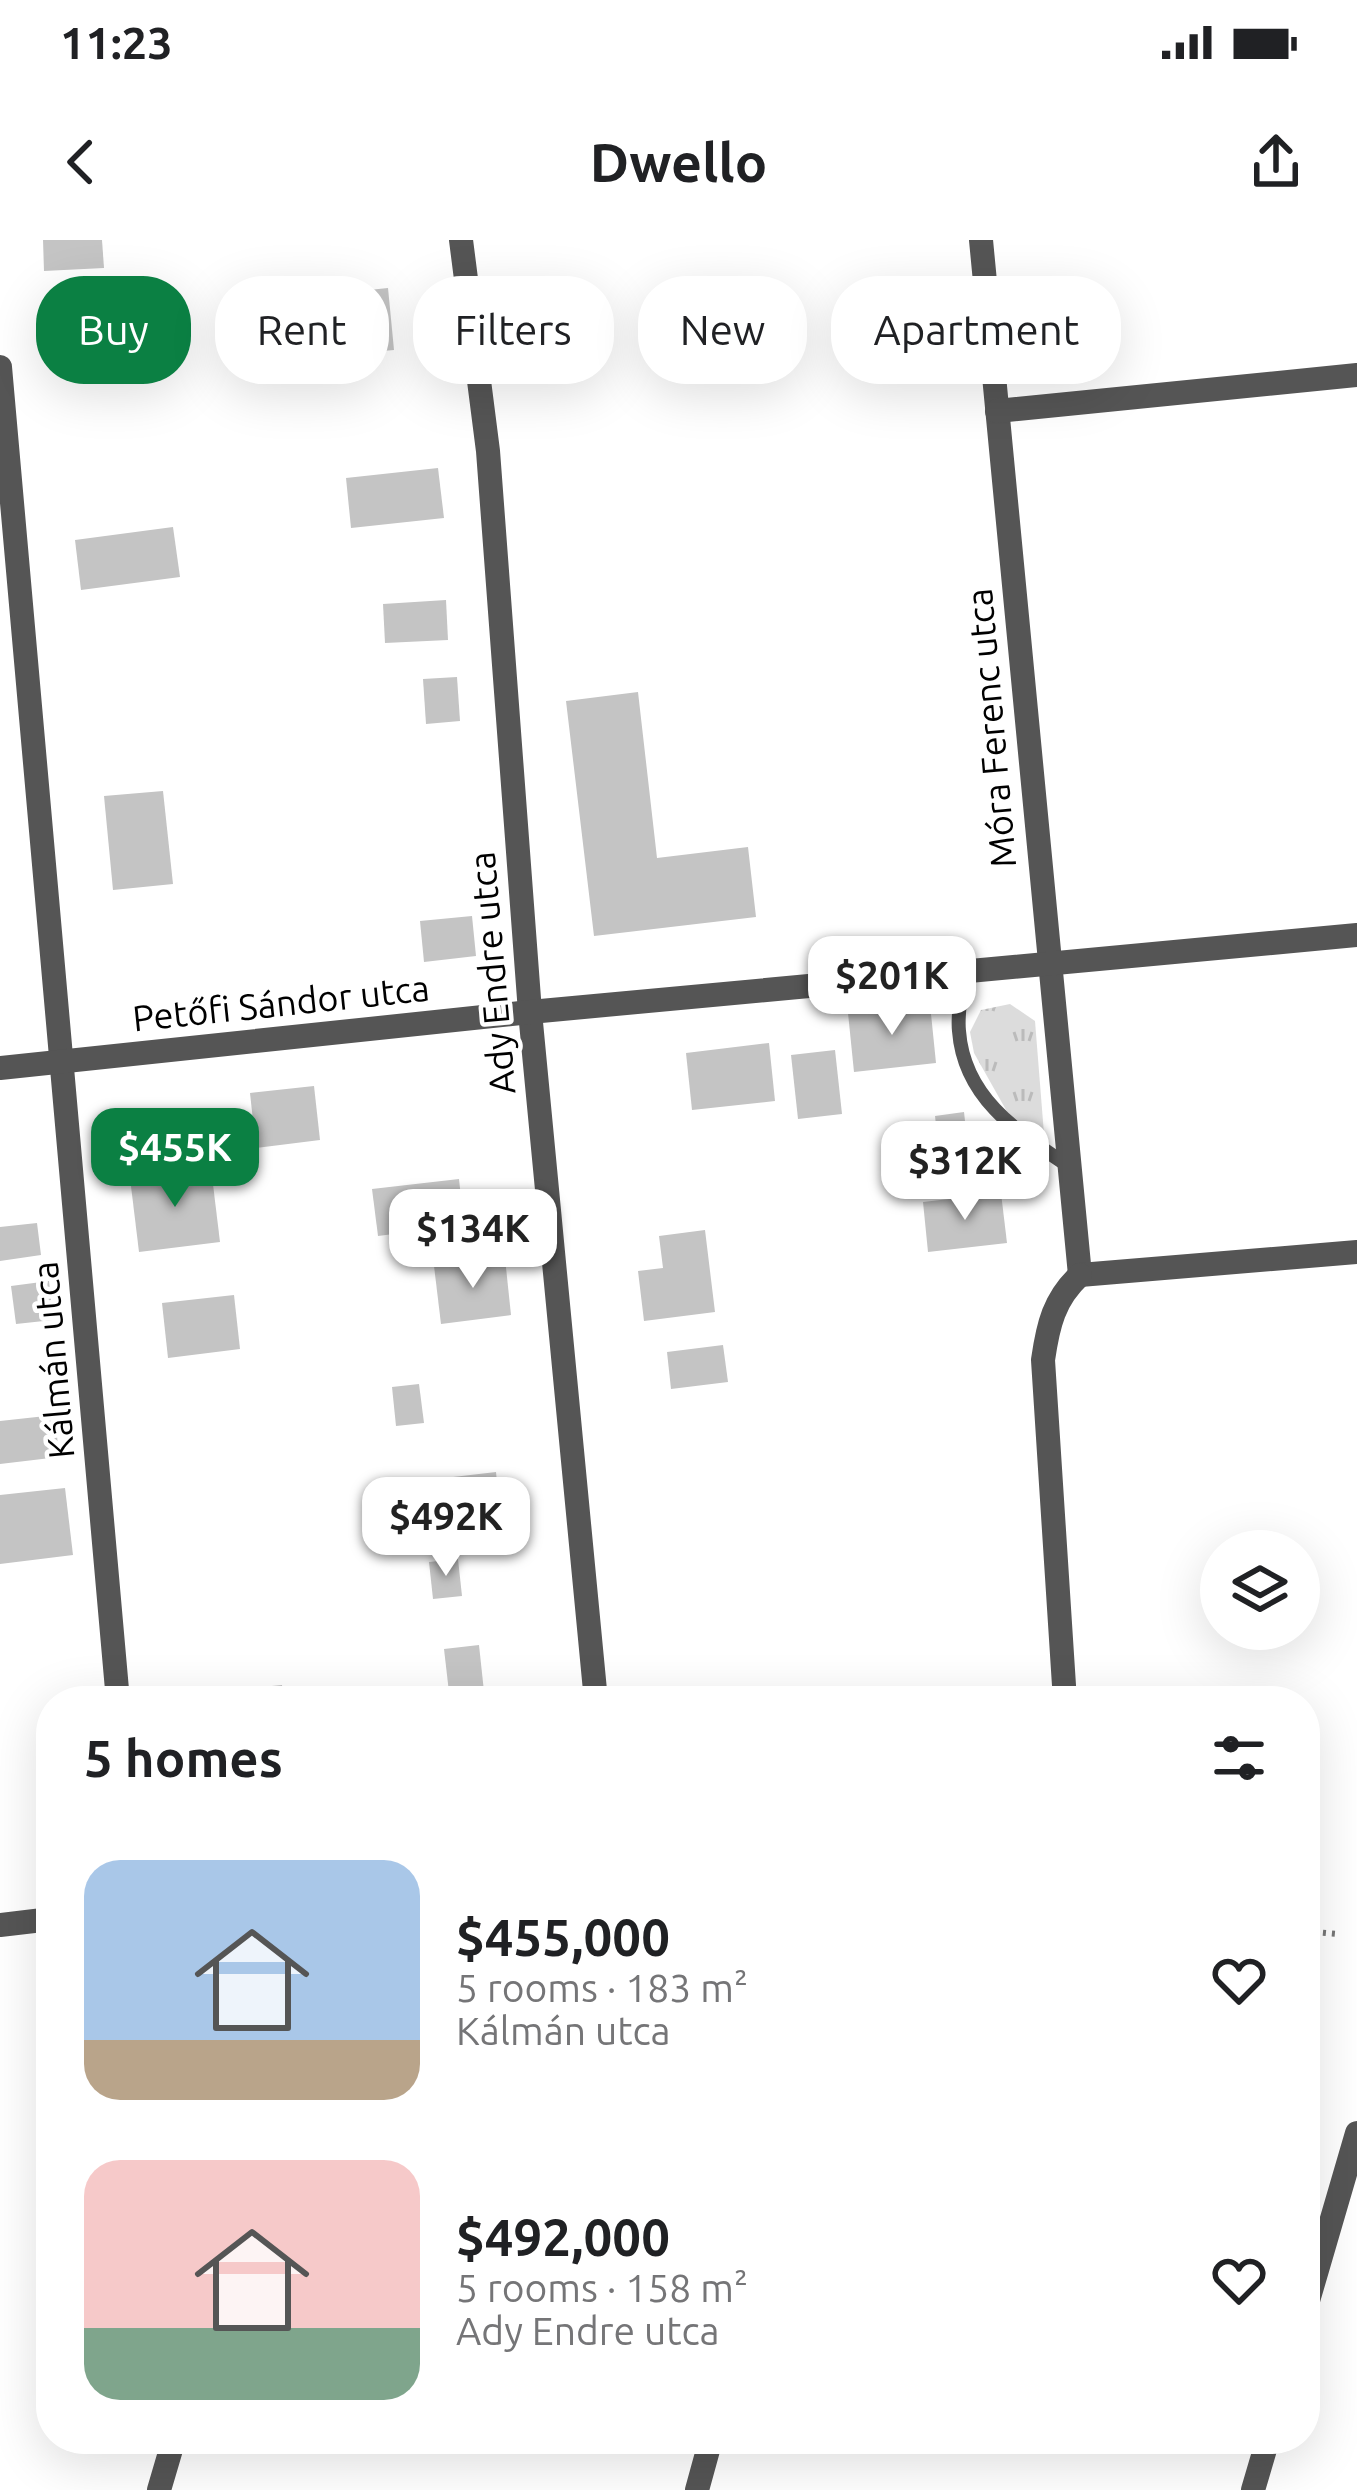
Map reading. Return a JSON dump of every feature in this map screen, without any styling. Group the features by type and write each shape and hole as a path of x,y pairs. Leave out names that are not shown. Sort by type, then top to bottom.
{"street":[{"name":"Ady Endre utca","path":"461,240 488,451 530,1012 595,1686"},
{"name":"Móra Ferenc utca","path":"981,240 1080,1274"},
{"name":"Kálmán utca","path":"0,368 117,1686"},
{"path":"997,411 1357,375"},
{"name":"Petőfi Sándor utca","path":"0,1068 530,1012 1357,935"},
{"path":"1064,1686 1043,1360 1048,1325 1062,1292 1080,1274 1357,1252"},
{"path":"0,1924 36,1920"},
{"path":"1320,2261 1356,2141"},
{"path":"159,2490 170,2454"},
{"path":"697,2490 707,2454"},
{"path":"1253,2490 1264,2454"}],"lane":[{"path":"963,974 958,1029 965,1064 1006,1124 1070,1167"}],"path":[{"path":"1320,1932 1337,1934"}],"green space":[{"path":"1010,1004 1035,1021 1044,1134 1040,1135 1010,1117 974,1053 970,1032 981,1010"}],"building":[{"path":"43,240 102,240 104,268 44,271"},
{"path":"389,298 394,350 389,350"},
{"path":"438,468 444,518 351,528 346,478"},
{"path":"173,527 180,577 81,590 75,540"},
{"path":"446,600 448,640 385,643 383,604"},
{"path":"457,677 460,721 426,724 423,679"},
{"path":"638,692 657,858 748,847 756,917 594,936 566,701"},
{"path":"163,791 173,884 113,890 104,796"},
{"path":"472,916 476,956 424,962 420,921"},
{"path":"970,944 971,953 954,954 954,945"},
{"path":"930,1004 936,1063 854,1072 848,1013"},
{"path":"769,1043 775,1101 692,1110 686,1053"},
{"path":"835,1050 842,1114 798,1119 791,1055"},
{"path":"314,1086 320,1140 256,1148 250,1093"},
{"path":"964,1112 970,1166 941,1170 935,1116"},
{"path":"211,1168 220,1242 139,1252 130,1178"},
{"path":"459,1179 464,1225 378,1236 372,1189"},
{"path":"1001,1193 1007,1243 928,1252 923,1202"},
{"path":"37,1223 41,1255 0,1261 0,1227"},
{"path":"705,1230 715,1312 644,1321 638,1271 663,1268 659,1236"},
{"path":"505,1258 511,1315 441,1324 434,1266"},
{"path":"49,1281 53,1320 16,1324 11,1286"},
{"path":"234,1295 240,1349 168,1358 162,1303"},
{"path":"723,1345 728,1382 671,1389 667,1352"},
{"path":"419,1384 424,1423 396,1426 392,1387"},
{"path":"55,1415 59,1457 0,1464 0,1421"},
{"path":"496,1472 500,1514 441,1522 436,1479"},
{"path":"65,1488 73,1555 0,1564 0,1495"},
{"path":"458,1559 462,1596 433,1599 429,1562"},
{"path":"479,1645 483,1686 448,1686 444,1649"}]}
